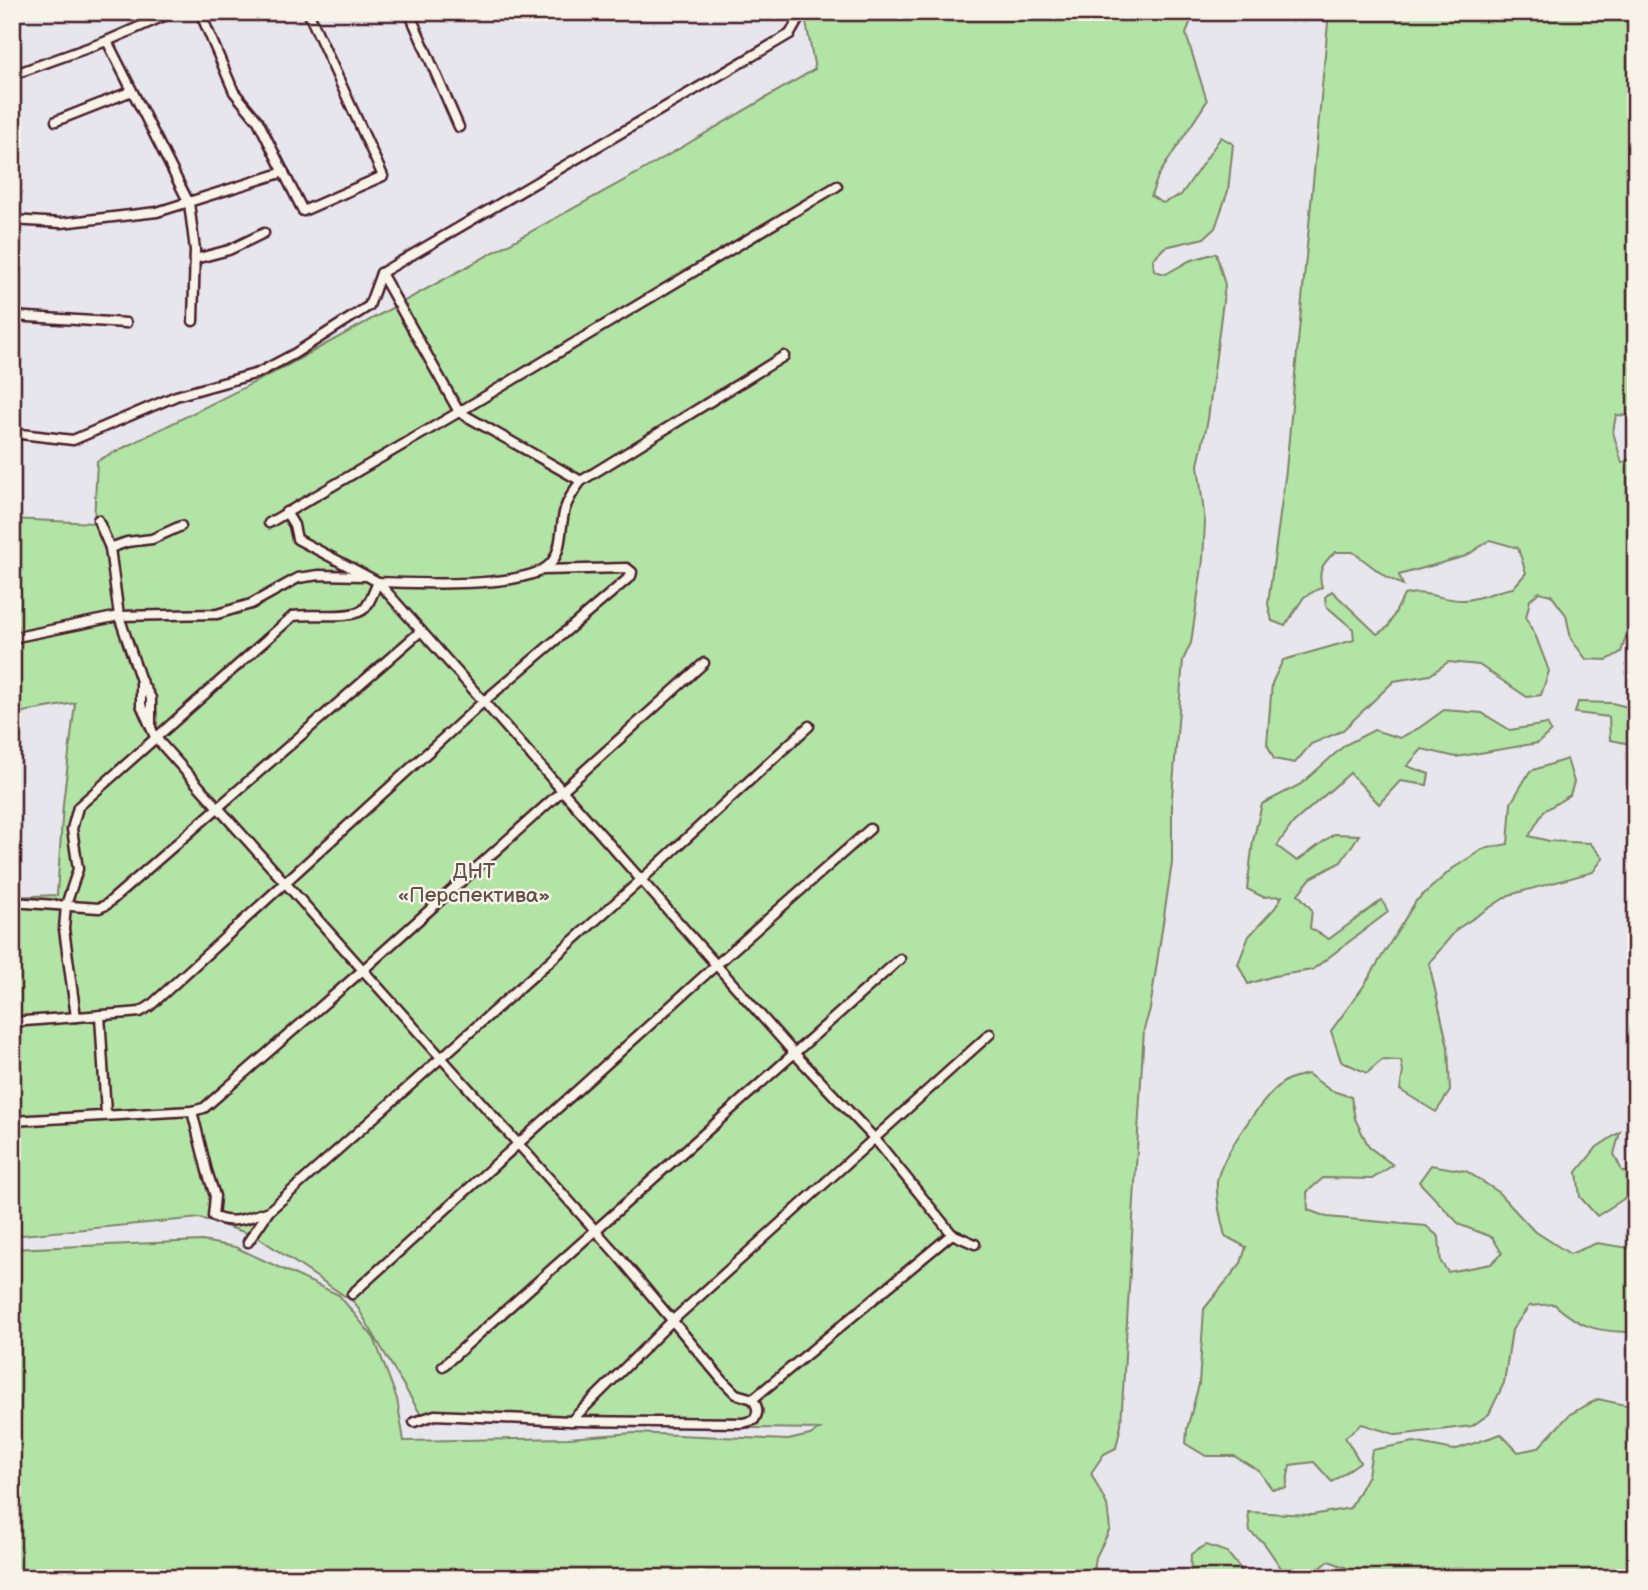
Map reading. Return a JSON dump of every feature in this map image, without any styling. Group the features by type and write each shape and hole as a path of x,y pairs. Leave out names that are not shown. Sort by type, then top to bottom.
{"street":[{"path":"12,75 107,41 173,12"},
{"path":"200,12 234,92 258,121 303,211 383,176 308,12"},
{"path":"409,12 459,127"},
{"path":"12,433 73,440 176,396 258,373 294,354 369,306 381,273 790,34 798,20 794,12"},
{"path":"107,41 189,203 195,259 194,321"},
{"path":"56,121 132,91"},
{"path":"12,220 61,223 157,212 285,172"},
{"path":"269,523 837,186"},
{"path":"195,259 229,250 264,233"},
{"path":"381,273 459,412 581,481"},
{"path":"12,316 126,323"},
{"path":"543,570 552,563 555,556 565,509 581,481 784,356"},
{"path":"286,512 294,524 297,539 378,582 794,1053 875,1139 952,1234 975,1244"},
{"path":"98,520 110,548 120,616 141,681 141,705 155,737 595,1230 736,1394 753,1399 758,1407 754,1420 743,1423 570,1421 435,1415 414,1422"},
{"path":"110,548 127,542 152,540 181,526"},
{"path":"12,1022 140,1012 150,1006 483,702 631,576 632,572 627,568 543,570 525,576 451,585 378,582"},
{"path":"12,638 120,616 217,614 251,604 298,578 320,575 370,576"},
{"path":"76,1017 64,929 66,905 78,869 72,829 78,807 293,616 359,613 366,607 378,582"},
{"path":"12,902 99,908 106,905 421,631"},
{"path":"12,1121 192,1111 204,1108 364,969 704,663"},
{"path":"248,1242 269,1211 641,880 809,726"},
{"path":"352,1294 870,829"},
{"path":"443,1366 900,959"},
{"path":"100,1015 106,1114"},
{"path":"570,1421 672,1321 990,1034"},
{"path":"192,1111 206,1171 215,1196 214,1216 220,1220 236,1221 269,1211"},
{"path":"753,1399 952,1234"}],"green space":[{"name":"ДНТ «Перспектива»","path":"804,12 1200,12 1191,20 1186,34 1207,101 1158,176 1151,196 1163,203 1181,195 1221,137 1233,144 1228,191 1215,228 1204,238 1165,247 1153,259 1154,271 1166,274 1189,261 1216,253 1225,285 1208,419 1198,465 1205,522 1203,560 1191,643 1183,660 1172,797 1172,863 1150,1009 1144,1029 1121,1425 1116,1448 1104,1454 1091,1473 1107,1505 1110,1529 1096,1557 1093,1578 12,1578 12,1249 202,1241 235,1247 339,1295 374,1338 397,1399 404,1441 568,1438 634,1433 788,1440 810,1435 820,1429 541,1425 421,1415 355,1303 256,1236 200,1218 12,1236 12,897 57,895 63,804 75,703 12,714 12,519 94,523 97,461 277,371 636,174 815,69"},
{"path":"1329,12 1636,12 1636,416 1616,415 1613,432 1622,463 1636,456 1636,553 1631,621 1621,652 1607,660 1586,659 1571,639 1566,615 1551,595 1539,592 1530,600 1526,618 1549,671 1541,695 1527,697 1479,665 1448,662 1430,675 1394,681 1342,731 1311,744 1295,763 1274,759 1267,744 1272,683 1283,660 1354,640 1353,629 1326,606 1325,597 1332,591 1377,634 1388,627 1404,595 1419,593 1456,600 1470,599 1513,588 1526,573 1518,548 1490,540 1466,556 1399,575 1403,585 1386,577 1353,552 1335,552 1322,568 1322,587 1304,597 1285,626 1272,621 1268,604 1286,470"},
{"path":"1578,702 1612,703 1636,709 1636,745 1610,740 1609,717 1575,713"},
{"path":"1444,710 1482,713 1510,730 1547,724 1551,731 1538,743 1456,757 1422,749 1407,766 1429,774 1427,785 1400,781 1379,804 1350,773 1293,823 1277,846 1297,861 1334,834 1359,835 1341,862 1311,878 1298,894 1312,910 1310,928 1329,939 1382,900 1388,912 1312,970 1274,976 1248,984 1238,964 1249,936 1275,908 1282,896 1263,897 1247,889 1253,841 1262,804 1301,784 1345,745 1374,730 1400,738"},
{"path":"1567,759 1574,782 1570,795 1544,811 1529,836 1549,841 1590,843 1603,858 1593,872 1509,895 1457,929 1429,963 1448,1047 1450,1091 1436,1112 1400,1090 1403,1072 1401,1061 1382,1060 1367,1073 1341,1061 1331,1031 1363,987 1416,901 1452,869 1483,849 1508,844 1511,803 1530,771"},
{"path":"1308,1074 1330,1090 1351,1097 1355,1119 1369,1147 1393,1165 1372,1179 1323,1178 1307,1192 1308,1210 1327,1217 1426,1226 1439,1237 1441,1262 1448,1272 1491,1264 1502,1253 1492,1237 1460,1225 1419,1182 1431,1165 1466,1171 1497,1191 1533,1230 1570,1254 1597,1243 1636,1249 1636,1332 1601,1330 1582,1324 1554,1304 1529,1306 1512,1330 1504,1383 1489,1414 1472,1426 1397,1435 1362,1424 1345,1437 1360,1462 1332,1482 1314,1462 1290,1465 1286,1488 1272,1489 1259,1471 1234,1456 1206,1456 1186,1444 1187,1429 1199,1384 1204,1309 1241,1263 1246,1247 1225,1236 1217,1196 1220,1171 1234,1143 1267,1097 1287,1080"},
{"path":"1620,1132 1614,1154 1622,1171 1636,1175 1636,1191 1597,1216 1580,1197 1577,1172 1597,1147"},
{"path":"1598,1399 1634,1407 1636,1411 1636,1460 1632,1474 1636,1478 1636,1578 1352,1578 1347,1568 1329,1561 1308,1578 1288,1578 1264,1543 1250,1532 1248,1512 1312,1515 1350,1508 1368,1475 1372,1450 1414,1442 1454,1450 1501,1434 1518,1452 1538,1448 1570,1414"},
{"path":"1206,1545 1227,1552 1248,1578 1190,1578 1191,1554"}]}
